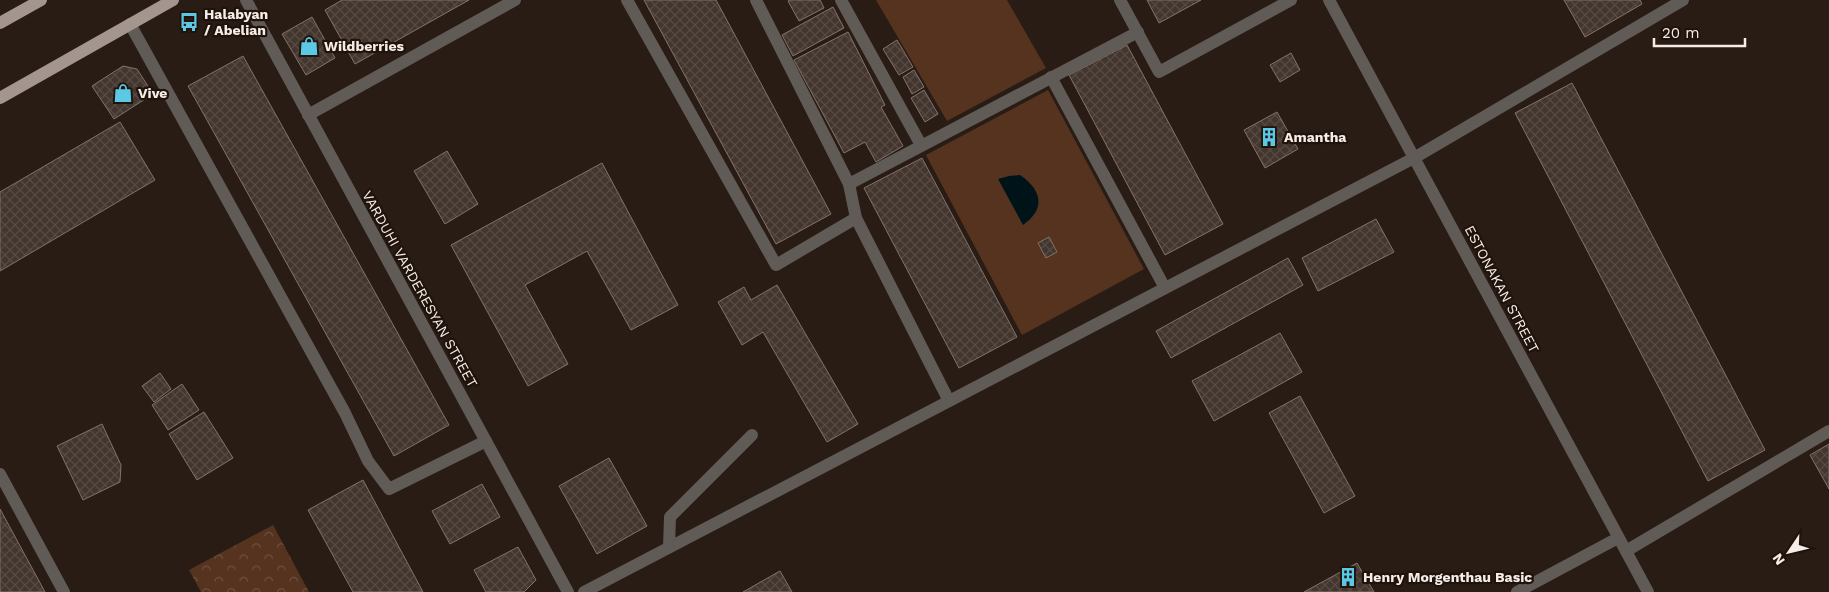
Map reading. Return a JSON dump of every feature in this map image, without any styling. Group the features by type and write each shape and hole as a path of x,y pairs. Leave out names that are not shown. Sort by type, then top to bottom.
{"main road":[{"path":"0,23 41,0"},
{"path":"0,98 173,0"}],"street":[{"name":"VARDUHI VARDERESYAN STREET","path":"246,0 568,592"},
{"path":"308,116 515,0"},
{"path":"627,0 776,264 856,218"},
{"path":"756,0 849,184 856,218 949,401"},
{"path":"841,0 921,145"},
{"path":"1120,0 1159,72 1291,0"},
{"name":"ESTONAKAN STREET","path":"1329,0 1648,592"},
{"path":"584,592 1414,158 1677,2"},
{"path":"130,24 340,404 368,461 389,489 486,440"},
{"path":"849,184 1138,32"},
{"path":"1051,77 1165,288"},
{"path":"1626,551 1829,431"},
{"path":"670,547 670,517 752,435"},
{"path":"0,474 64,592"},
{"path":"1517,592 1618,538"}],"green space":[{"path":"876,0 1007,0 1046,68 947,121"},
{"path":"1048,90 1144,269 1022,335 926,155"},
{"path":"273,525 309,592 201,592 189,570"}],"shaded area":[{"path":"1020,175 1033,187 1037,193 1038,200 1035,213 1023,225 998,179"}],"building":[{"path":"342,0 469,0 355,64 325,10"},
{"path":"644,0 716,0 831,214 776,244"},
{"path":"820,0 824,8 799,21 788,1"},
{"path":"1147,0 1201,0 1159,23"},
{"path":"1564,0 1640,0 1642,4 1585,37"},
{"path":"833,7 844,28 793,56 782,35"},
{"name":"Wildberries","path":"312,17 335,58 306,75 282,34"},
{"path":"848,32 885,105 881,107 903,146 876,162 865,142 844,153 794,60"},
{"path":"897,40 913,67 899,75 883,49"},
{"path":"1127,45 1223,224 1165,255 1069,75"},
{"path":"1291,53 1300,70 1280,82 1270,65"},
{"path":"243,56 449,425 394,456 188,86"},
{"path":"123,66 137,69 153,94 114,119 92,86"},
{"path":"914,70 924,87 912,94 903,77"},
{"path":"1572,83 1765,450 1708,481 1515,113"},
{"path":"924,90 938,114 925,122 911,98"},
{"name":"Amantha","path":"1277,112 1298,149 1265,168 1244,130"},
{"path":"120,122 155,180 0,271 0,192"},
{"path":"447,151 478,204 445,224 414,171"},
{"path":"922,158 1017,337 959,368 864,188"},
{"path":"602,163 678,305 631,330 587,251 525,285 568,364 528,386 451,245"},
{"path":"1376,219 1394,252 1318,291 1302,258"},
{"path":"1049,237 1057,252 1046,258 1038,243"},
{"path":"1288,258 1303,285 1171,358 1156,331"},
{"path":"777,285 858,424 827,442 763,332 742,345 718,302 744,287 751,300"},
{"path":"1280,333 1302,372 1214,421 1192,381"},
{"path":"160,373 171,389 154,402 142,386"},
{"path":"182,384 199,410 168,430 152,405"},
{"path":"1300,396 1355,496 1324,513 1269,413"},
{"path":"204,412 233,458 197,480 169,434"},
{"path":"102,424 121,465 120,482 83,500 57,446"},
{"path":"1829,444 1829,489 1810,455"},
{"path":"609,458 647,526 597,554 559,486"},
{"path":"363,480 423,592 353,592 308,510"},
{"path":"482,484 500,517 450,544 432,511"},
{"path":"0,509 45,592 0,592"},
{"path":"518,547 536,580 524,592 486,592 474,570"},
{"name":"Henry Morgenthau Basic","path":"1357,563 1374,592 1304,592"},
{"path":"780,571 792,592 743,592"}],"place":[{"name":"Halabyan / Abelian","path":"189,22"},
{"name":"Wildberries","path":"309,46"},
{"name":"Vive","path":"123,93"},
{"name":"Amantha","path":"1269,137"},
{"name":"Henry Morgenthau Basic","path":"1348,577"}]}
